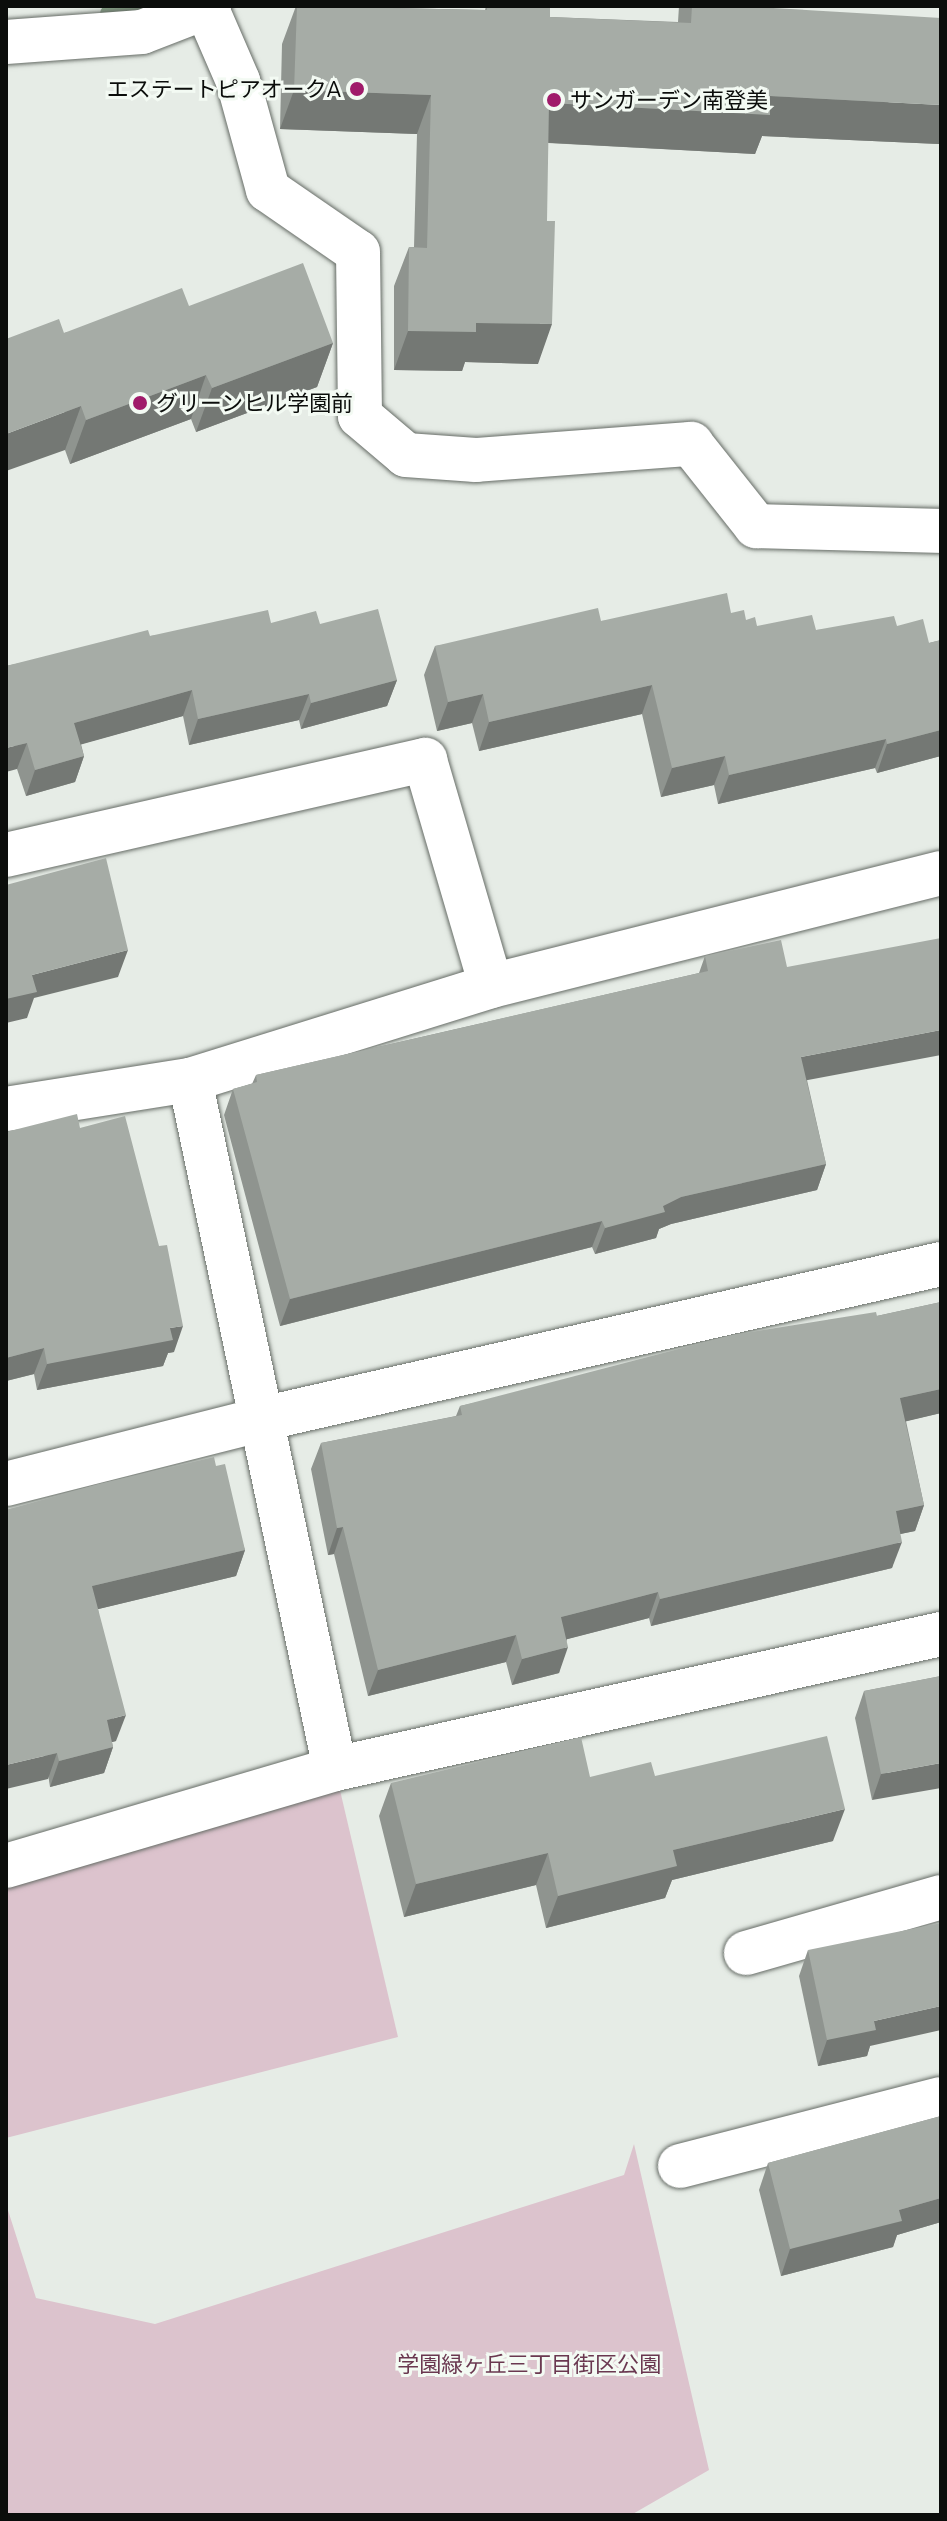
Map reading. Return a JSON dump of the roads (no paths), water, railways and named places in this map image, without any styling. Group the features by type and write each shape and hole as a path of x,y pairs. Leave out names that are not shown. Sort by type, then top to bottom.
{"street":[{"path":"6,42 142,32 208,6 238,81 268,190 358,252 360,416 406,455 476,460 691,444 756,526 941,531"},
{"path":"6,855 425,760 491,986"},
{"path":"6,1109 190,1080 491,986 941,873"},
{"path":"190,1080 335,1769"},
{"path":"6,1484 262,1419 941,1264"},
{"path":"6,1866 335,1769 941,1634"},
{"path":"746,1953 941,1897"},
{"path":"680,2166 941,2099"}],"waterway":[{"path":"110,14 144,6"}],"place":[{"name":"エステートピアオークA","path":"357,89"},
{"name":"サンガーデン南登美","path":"554,100"},
{"name":"グリーンヒル学園前","path":"140,403"}],"park label":[{"name":"学園緑ヶ丘三丁目街区公園","path":"529,2364"}]}
